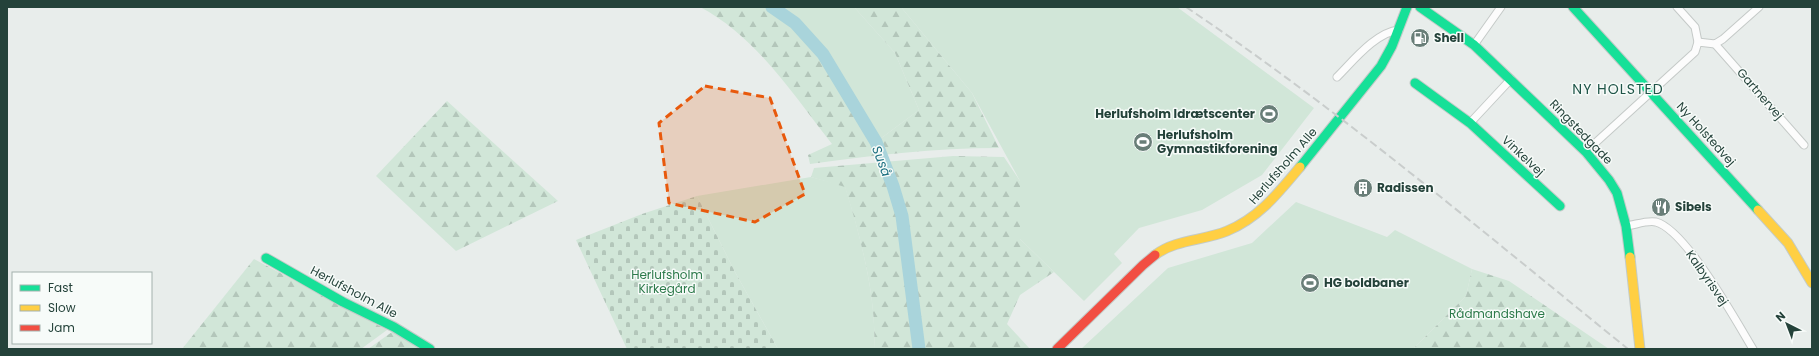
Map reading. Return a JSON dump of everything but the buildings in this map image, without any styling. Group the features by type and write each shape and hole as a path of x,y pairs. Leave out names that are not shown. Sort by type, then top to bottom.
{"street":[{"name":"Herlufsholm Alle","path":"1057,349 1143,265 1166,247 1227,231 1260,212 1283,188 1381,66 1399,30 1407,7"},
{"name":"Ringstedgade","path":"1420,7 1450,26 1474,45 1511,79 1586,152 1600,168 1617,193 1626,226 1640,349"},
{"path":"1474,45 1501,7"},
{"name":"Ny Holstedvej","path":"1573,7 1788,243 1812,284"},
{"path":"1594,145 1695,52 1698,42 1695,27 1677,7"},
{"path":"1698,42 1715,44 1723,39 1759,7"},
{"path":"1337,77 1377,39 1390,31 1399,30"},
{"name":"Gartnervej","path":"1715,44 1804,145"},
{"path":"1470,123 1511,79"},
{"name":"Vinkelvej","path":"1415,83 1470,123 1560,206"},
{"name":"Kalbyrisvej","path":"1626,226 1654,222 1664,225 1672,232 1694,255 1753,349"},
{"name":"Herlufsholm Alle","path":"266,258 344,302 394,327 430,349"}],"highlighted area":[{"path":"705,86 770,98 805,194 755,222 669,203 659,123"}],"green space":[{"path":"700,7 772,7 795,23 823,54 876,142 919,110 895,53 854,7 901,7 972,93 999,148 951,149 810,164 808,155 832,144 773,68 757,51 720,19"},
{"path":"772,7 854,7 895,53 919,110 876,142 823,54 795,23"},
{"name":"Herlufsholm Gymnastikforening","path":"901,7 1177,7 1314,108 1262,175 1202,210 1139,228 1114,254 1122,263 1084,301 1020,239 1020,181 972,93"},
{"path":"447,101 558,201 456,251 376,176"},
{"path":"953,156 1004,157 1020,181 1020,239 1054,272 1020,295 1007,324 1030,349 874,349 873,309 870,288 862,246 845,187 811,177 814,168"},
{"path":"811,177 845,186 862,246 870,288 873,309 874,349 778,349 735,272 697,196"},
{"name":"Herlufsholm Kirkegård","path":"697,196 735,272 778,349 627,349 576,240 642,214"},
{"name":"HG boldbaner","path":"1296,202 1387,237 1395,230 1472,269 1466,296 1413,349 1081,349 1168,268 1252,243"},
{"path":"254,259 387,330 361,349 182,349"},
{"name":"Rådmandshave","path":"1472,269 1509,281 1609,349 1413,349 1466,296"},
{"path":"392,332 419,343 426,349 368,349"}],"waterway":[{"name":"Suså","path":"772,7 795,23 823,54 876,142 893,186 902,216 919,349"}],"railway":[{"path":"1186,7 1244,47 1356,130 1628,349"}],"traffic: fast":[{"path":"1300,167 1381,66 1392,46 1407,7"},
{"path":"1420,7 1474,45 1586,152 1609,180 1617,193 1626,226 1630,257"},
{"path":"1573,7 1758,210"},
{"path":"1415,83 1470,123 1560,206"},
{"path":"266,258 343,302 394,327 430,349"}],"traffic: slow":[{"path":"1155,255 1172,246 1218,234 1238,226 1268,204 1300,167"},
{"path":"1758,210 1788,243 1812,283"},
{"path":"1630,257 1640,349"}],"traffic: jam":[{"path":"1057,349 1155,255"}],"place":[{"name":"Shell","path":"1420,38"},
{"name":"Herlufsholm Idrætscenter","path":"1269,114"},
{"name":"Herlufsholm Gymnastikforening","path":"1143,142"},
{"name":"Radissen","path":"1363,188"},
{"name":"Sibels","path":"1661,207"},
{"name":"HG boldbaner","path":"1310,283"}],"district":[{"name":"NY HOLSTED","path":"1618,89"}]}
